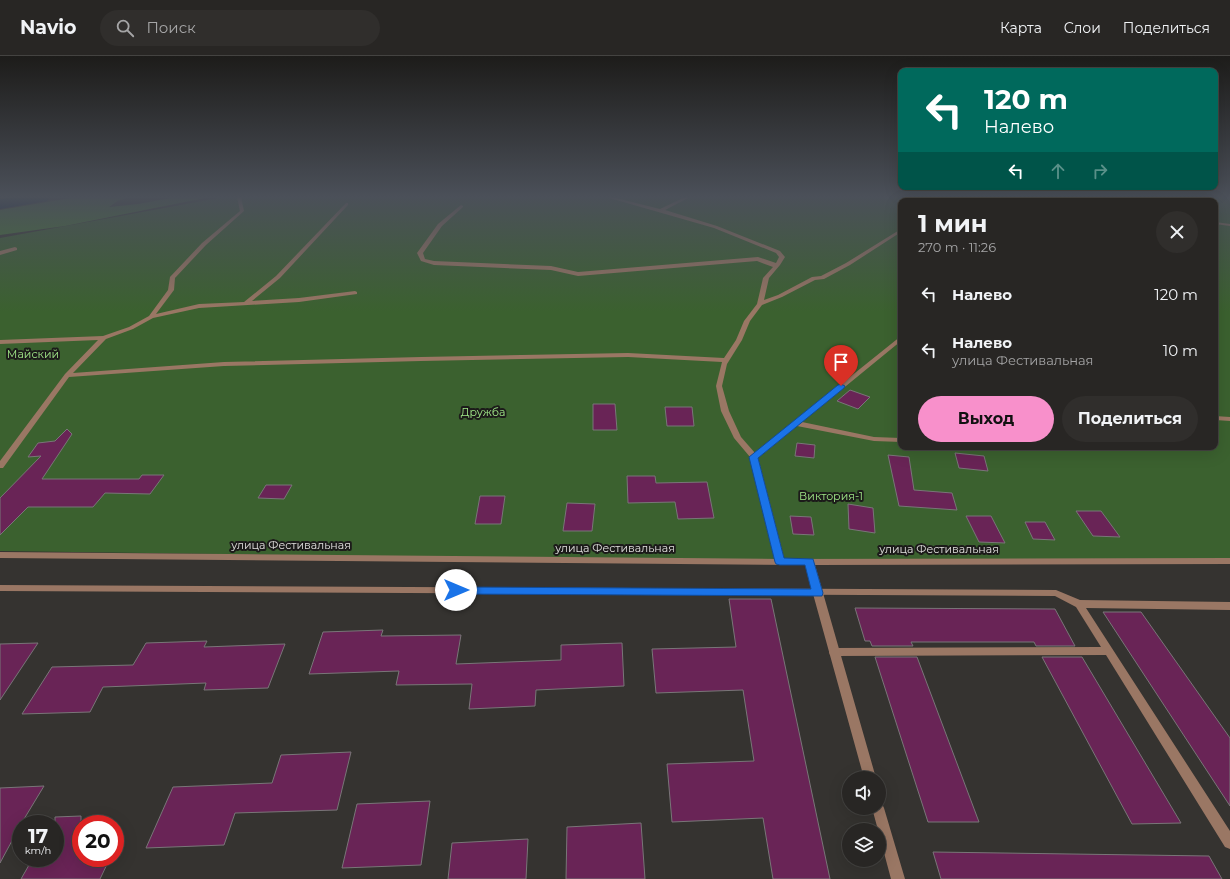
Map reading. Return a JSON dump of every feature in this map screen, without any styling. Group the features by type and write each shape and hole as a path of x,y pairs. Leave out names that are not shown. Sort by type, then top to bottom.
{"street":[{"path":"151,317 171,290 172,278 214,235"},
{"path":"246,303 278,277 317,235"},
{"path":"433,235 420,253 423,260 434,262 551,268 578,274 758,259 776,266"},
{"path":"738,235 778,252 782,257 766,278 760,304 746,321 739,340 726,360 719,386 725,411 738,438 754,457 780,562"},
{"path":"760,304 780,296 814,278 822,278 848,264 893,235"},
{"path":"0,253 15,249"},
{"path":"0,342 104,338 131,328 151,317 199,306 299,300 355,292"},
{"path":"0,466 67,375 104,338"},
{"path":"754,457 898,340"},
{"path":"67,375 224,364 421,359 628,355 726,360"},
{"path":"1218,418 1230,419"},
{"path":"796,423 874,439 898,440"},
{"name":"улица Фестивальная","path":"0,555 780,562 1230,561"},
{"path":"809,562 868,771"},
{"path":"0,588 1056,593 1079,604 1230,606"},
{"path":"1079,604 1230,843"},
{"path":"834,652 1108,650"},
{"path":"880,815 898,879"}],"green space":[{"path":"14,235 898,235 898,450 1218,450 1218,235 1230,235 1230,561 780,562 0,551 0,238"}],"building":[{"path":"850,390 870,397 858,409 837,401"},
{"path":"593,404 615,404 617,430 593,430"},
{"path":"665,407 692,407 694,426 667,426"},
{"path":"67,429 72,434 42,479 139,479 142,475 164,475 150,494 105,493 93,507 28,507 0,535 0,498 41,456 28,457 38,443 55,441"},
{"path":"797,443 815,445 814,458 795,456"},
{"path":"955,453 984,456 988,471 959,468"},
{"path":"888,455 909,457 914,490 952,493 957,510 899,506"},
{"path":"627,476 655,476 656,483 707,482 714,518 678,519 675,502 628,503"},
{"path":"266,485 292,485 284,499 258,498"},
{"path":"480,496 505,496 501,524 475,524"},
{"path":"567,503 595,504 592,531 563,531"},
{"path":"848,504 873,508 875,533 849,529"},
{"path":"1076,511 1101,511 1120,537 1093,536"},
{"path":"790,516 811,517 814,535 793,534"},
{"path":"966,516 991,516 1005,543 979,542"},
{"path":"1025,522 1045,522 1055,540 1033,539"},
{"path":"729,599 771,599 830,879 773,879 763,818 672,822 667,764 754,761 743,690 656,693 652,649 736,647"},
{"path":"855,608 1055,609 1075,646 1036,646 1034,642 911,642 913,646 872,646 870,641 865,641"},
{"path":"1103,612 1141,612 1230,738 1230,806"},
{"path":"383,630 381,636 461,635 456,664 561,660 561,645 622,643 624,686 536,690 535,706 469,709 472,684 396,685 399,671 309,674 323,632"},
{"path":"207,641 204,647 285,644 268,688 204,690 206,683 103,687 90,712 22,714 52,667 133,665 146,643"},
{"path":"38,643 0,700 0,644"},
{"path":"875,657 917,657 979,822 928,822"},
{"path":"1042,657 1082,657 1181,823 1132,824"},
{"path":"351,752 337,810 235,813 224,845 146,848 173,787 272,783 281,755"},
{"path":"44,786 26,815 12,815 12,841 0,863 0,788"},
{"path":"430,801 421,865 342,868 357,804"},
{"path":"72,816 72,867 106,867 100,879 21,879 28,867 64,867 64,817"},
{"path":"641,823 645,879 566,879 567,827"},
{"path":"528,839 526,879 448,879 452,843"},
{"path":"933,852 1209,856 1222,879 941,879"}],"route":[{"path":"456,590 818,593 809,562 780,562 754,457 841,386"}],"park label":[{"name":"Майский","path":"33,354"},
{"name":"Дружба","path":"483,412"},
{"name":"Виктория-1","path":"831,496"}]}
